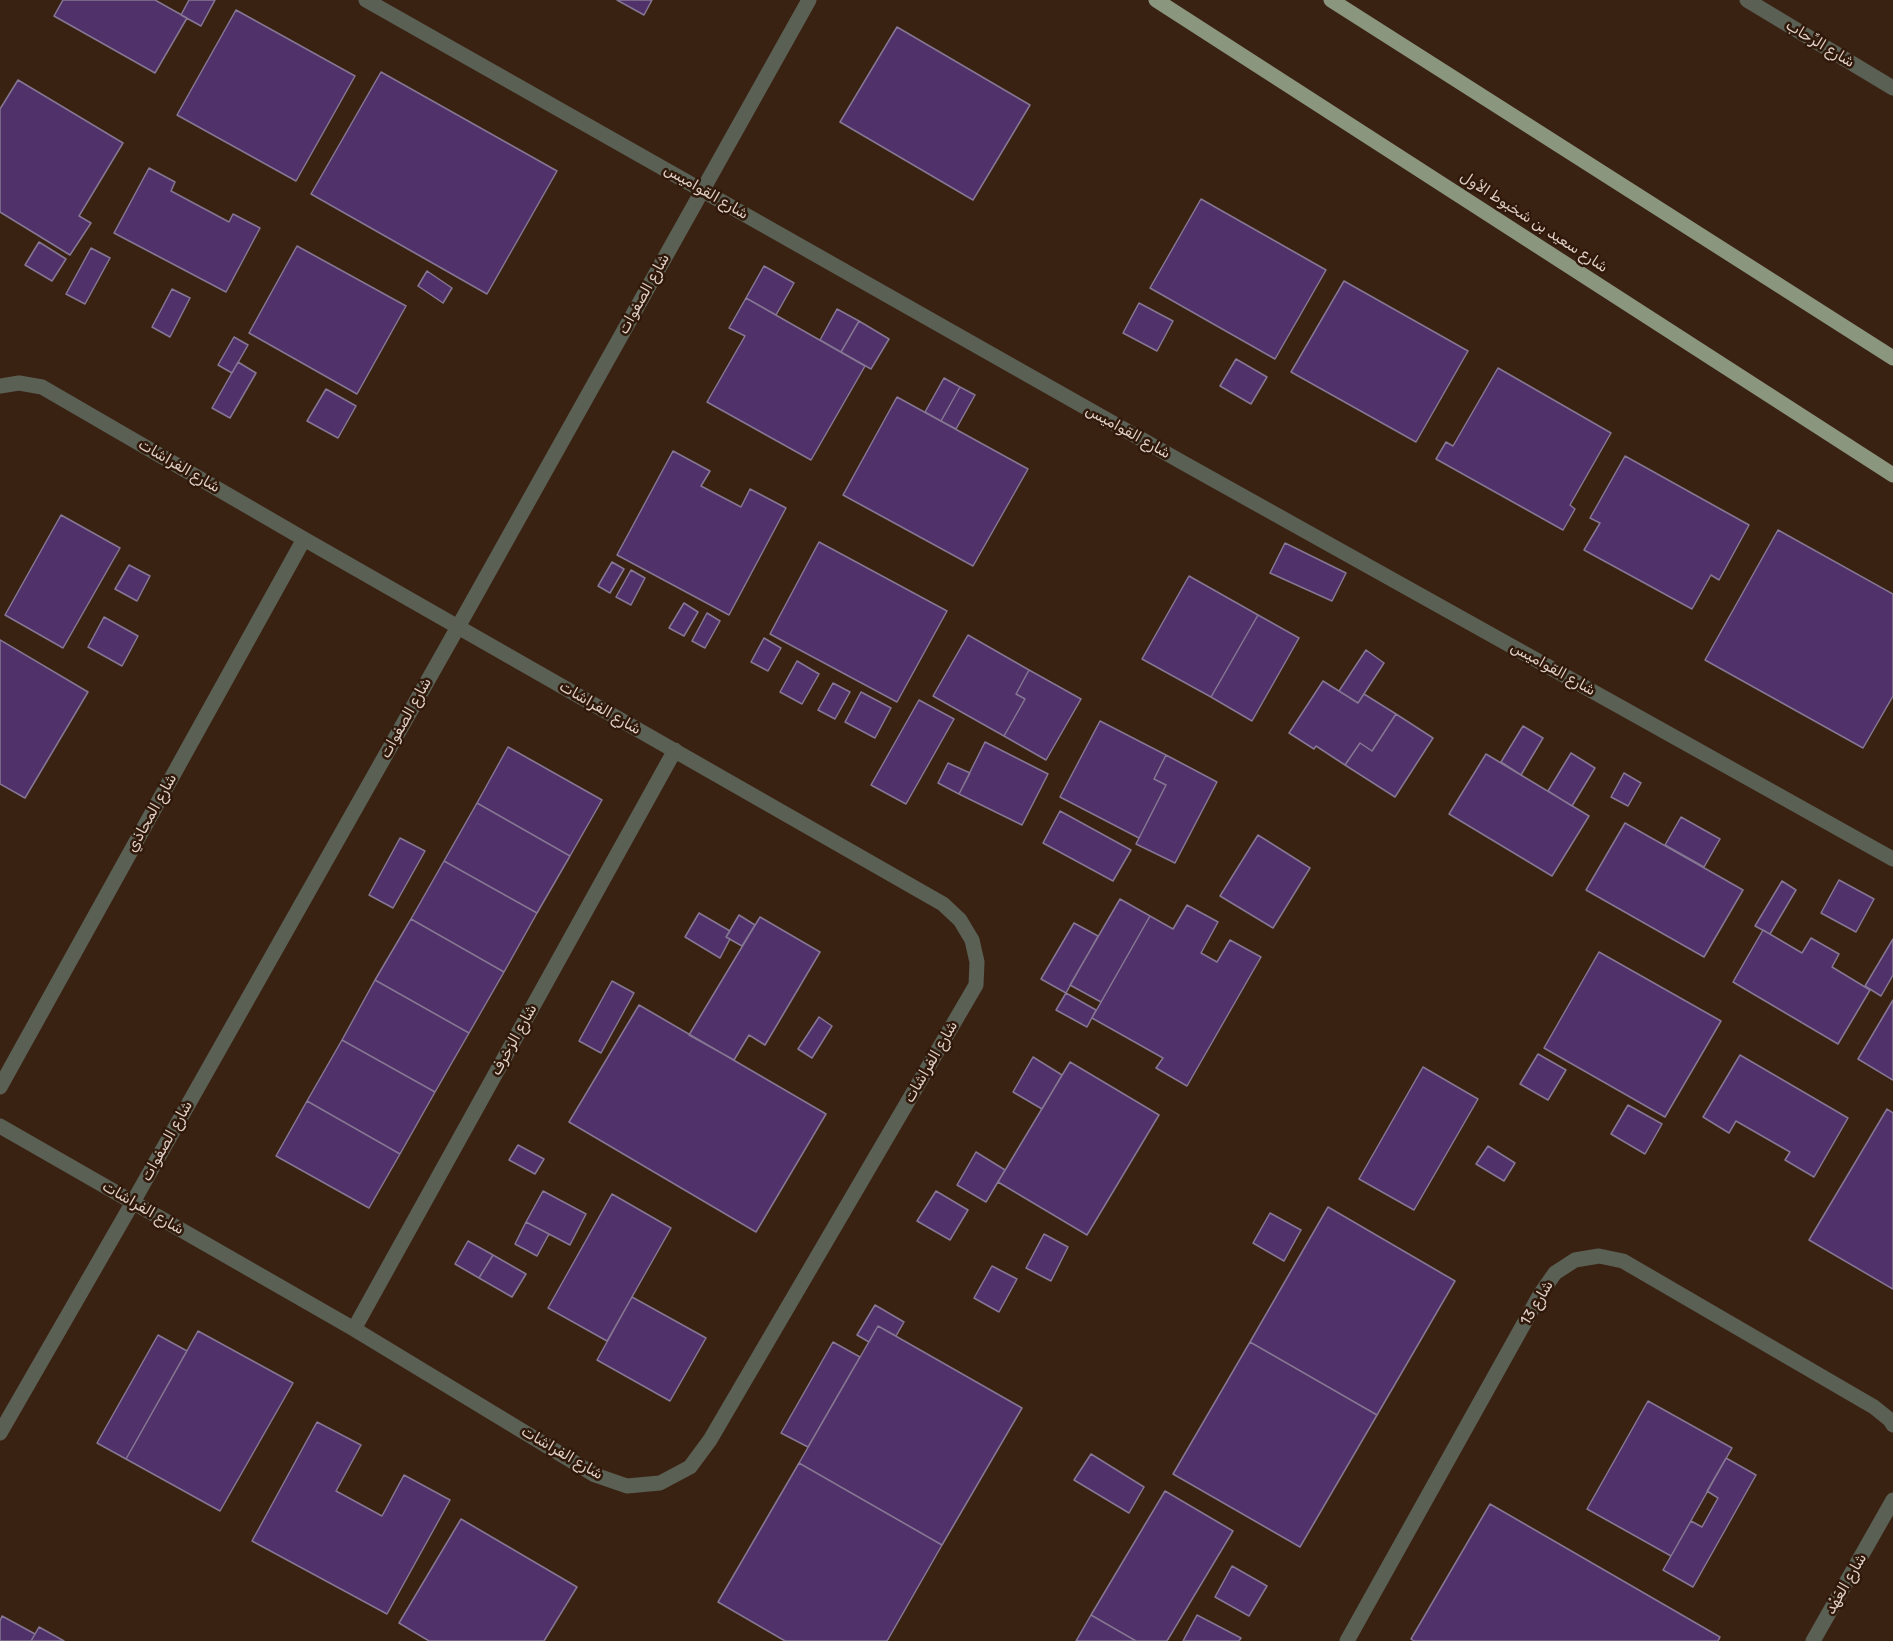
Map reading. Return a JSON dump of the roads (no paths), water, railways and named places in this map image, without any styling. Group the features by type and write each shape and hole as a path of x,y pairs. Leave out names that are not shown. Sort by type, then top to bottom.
{"main road":[{"name":"شارع سعيد بن شخبوط الأول","path":"1156,0 1893,475"},
{"path":"1331,0 1893,358"}],"street":[{"name":"شارع القواميس","path":"366,0 1198,471 1893,859"},
{"name":"شارع الصفوات","path":"0,1433 458,627 809,0"},
{"name":"شارع الرِّحاب","path":"1747,0 1893,88"},
{"name":"شارع الفراشات","path":"0,386 19,383 42,387 943,904 960,920 972,940 977,962 976,985 710,1440 690,1467 660,1483 627,1486 595,1475 354,1329 0,1126"},
{"name":"شارع المحاذي","path":"0,1087 304,539"},
{"name":"شارع الزخرف","path":"354,1329 675,750"},
{"name":"شارع 13","path":"1347,1641 1541,1293 1555,1273 1575,1260 1599,1256 1623,1261 1874,1407 1893,1425"},
{"name":"شارع العَهْد","path":"1813,1641 1893,1500"}]}
